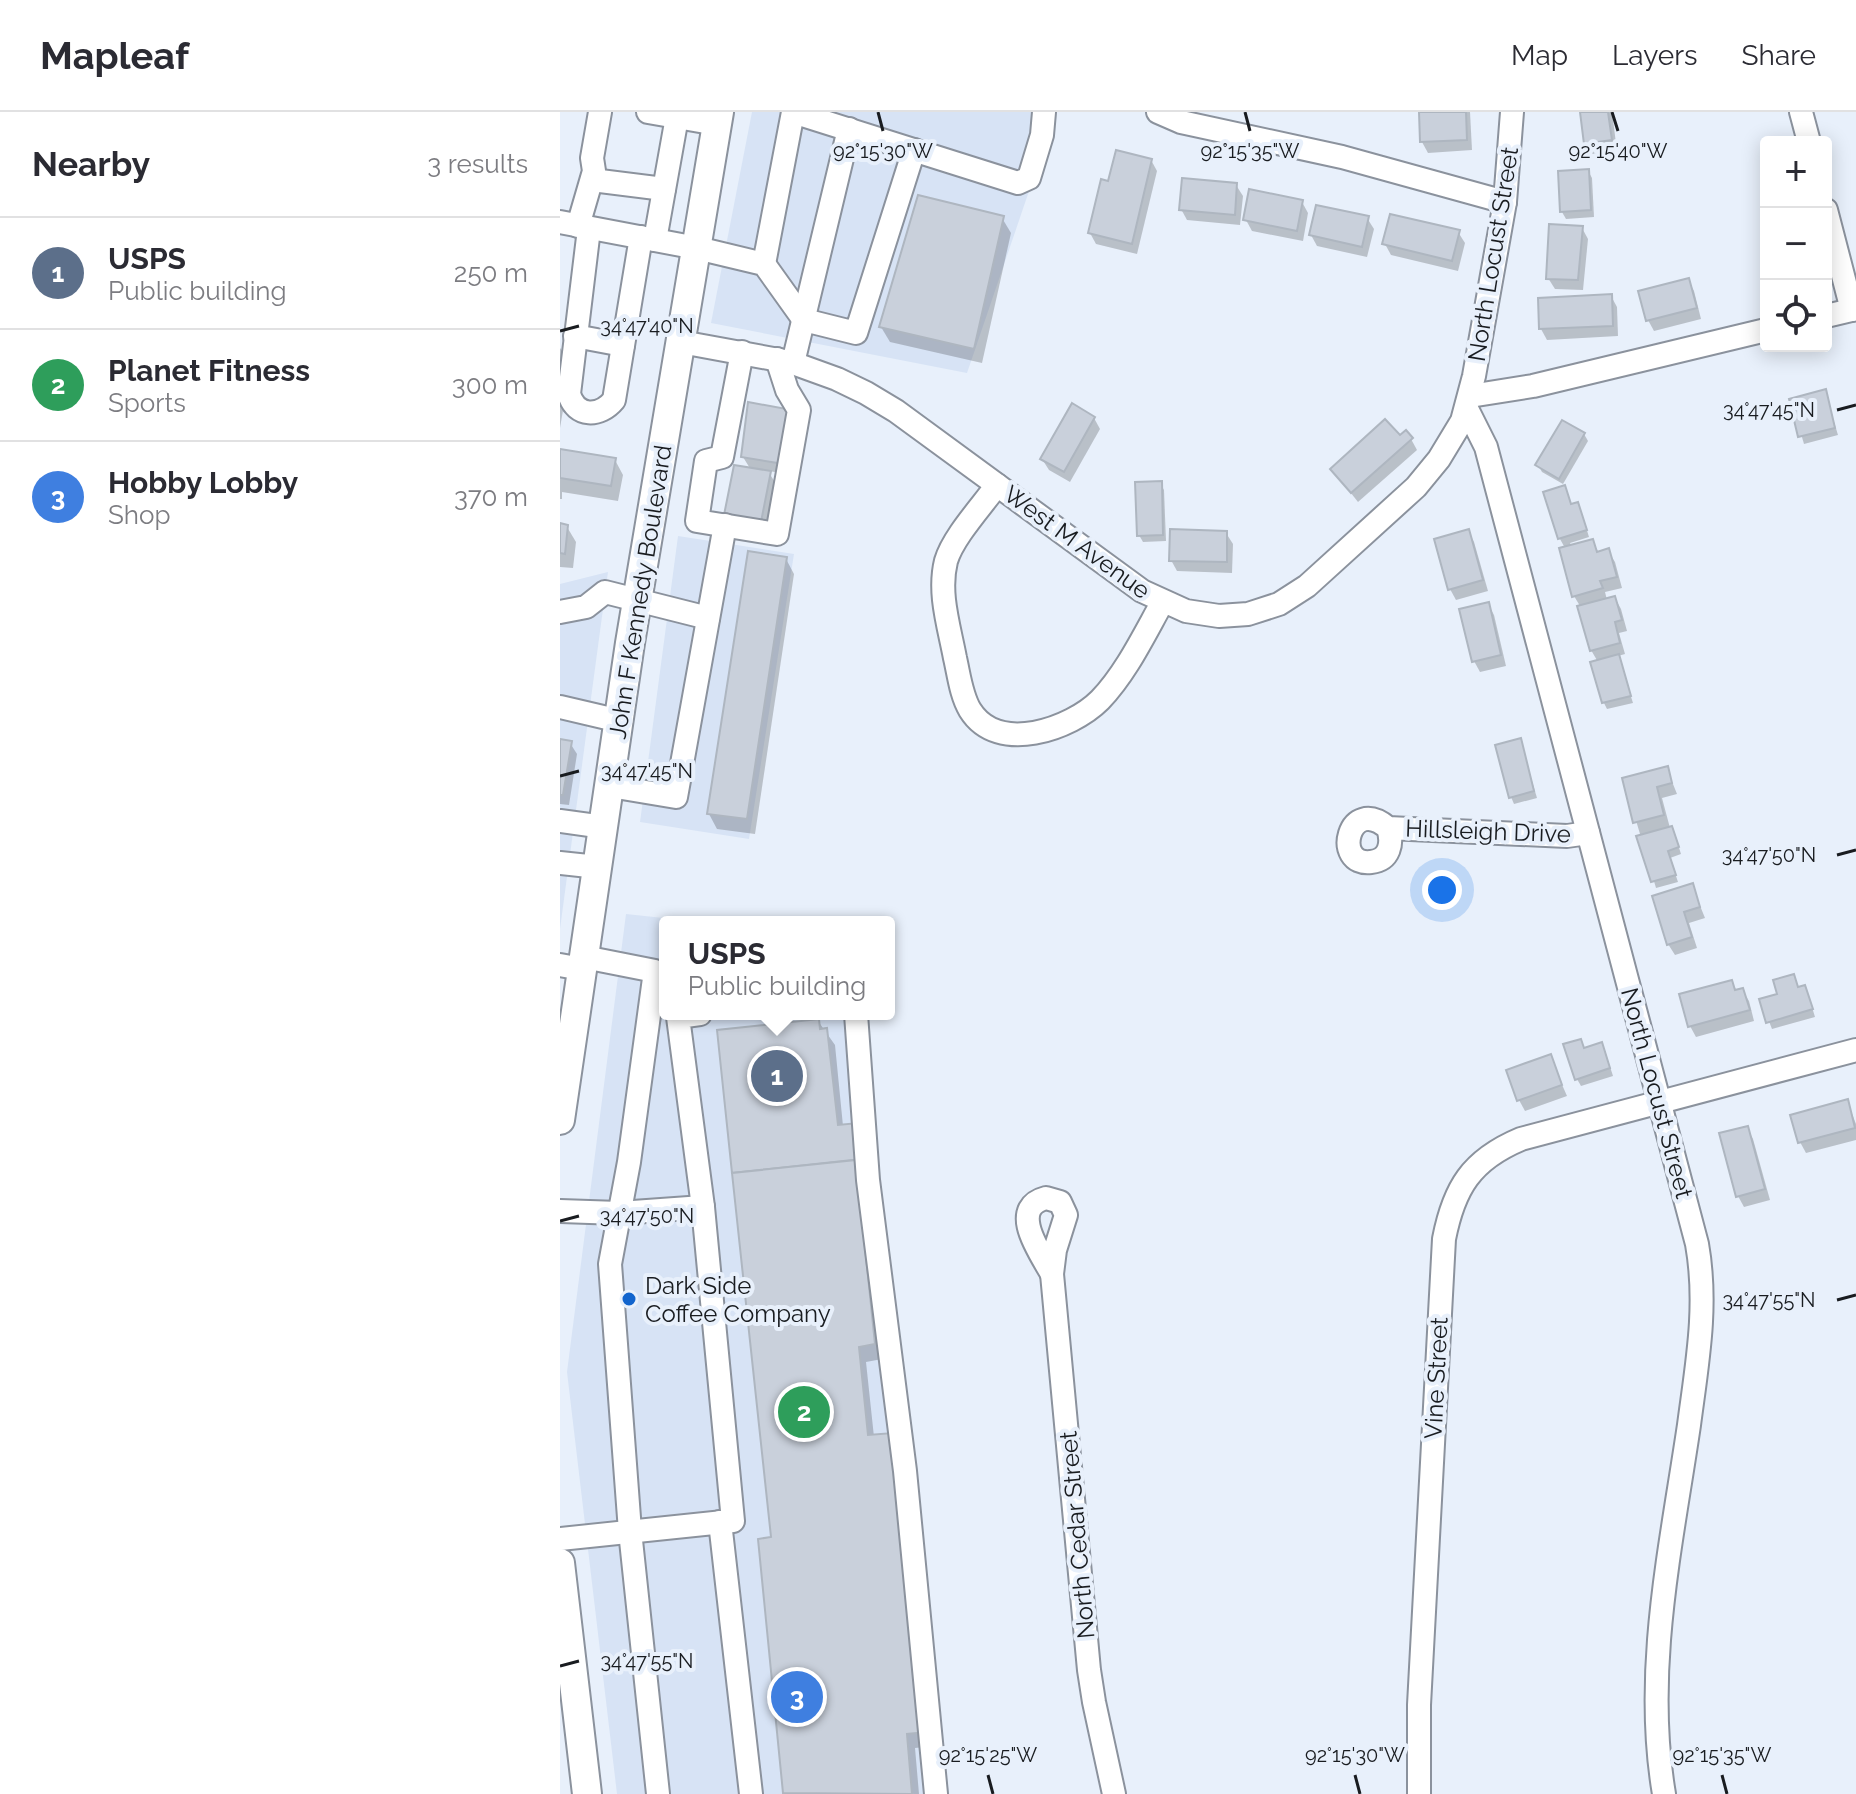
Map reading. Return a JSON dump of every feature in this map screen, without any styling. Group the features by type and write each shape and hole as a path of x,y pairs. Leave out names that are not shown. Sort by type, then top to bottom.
{"main road":[{"name":"John F Kennedy Boulevard","path":"560,1120 575,964 598,867 637,602 718,118"},
{"path":"560,1563 568,1690 587,1794"}],"street":[{"path":"600,112 592,158 592,180 576,226 575,336 569,394 576,406 590,413 607,408 614,400 623,345 648,239 664,189 677,117"},
{"path":"648,112 677,117 718,118"},
{"path":"764,264 793,112 1018,183 1029,178 1042,135 1044,112"},
{"path":"1158,112 1181,122 1342,157 1505,202"},
{"name":"North Locust Street","path":"1512,112 1505,202 1468,402 1486,447 1697,1244 1703,1294 1702,1332 1656,1680 1656,1723 1664,1794"},
{"path":"1801,112 1807,136"},
{"path":"742,352 722,457 706,461 697,521 777,534 799,410 787,390 785,361 804,320 849,129"},
{"path":"576,226 697,248 764,264 804,320 856,333 914,150"},
{"path":"592,180 664,189"},
{"path":"1832,231 1854,310 1832,315"},
{"path":"1468,402 1760,331"},
{"path":"575,336 623,345"},
{"name":"West M Avenue","path":"681,342 785,361 866,393 896,411 1142,591 1162,603 1186,611 1219,616 1248,614 1279,604 1307,586 1416,487 1455,434 1468,402"},
{"path":"997,485 954,545 947,559 943,584 961,686 969,709 982,723 1015,735 1038,733 1065,724 1086,712 1101,699 1127,664 1162,603"},
{"path":"610,786 676,797 725,525"},
{"path":"560,612 586,607 605,592 708,618"},
{"path":"560,707 620,721"},
{"path":"560,821 604,827"},
{"name":"Hillsleigh Drive","path":"1388,828 1567,836 1588,833"},
{"path":"560,863 598,867"},
{"path":"575,964 659,971"},
{"path":"658,1794 630,1531 610,1264 629,1162 676,1020"},
{"path":"560,1539 733,1521 703,1207 680,1020"},
{"path":"856,1020 868,1180 905,1471 936,1794"},
{"name":"Vine Street","path":"1419,1794 1419,1705 1444,1239 1450,1208 1481,1162 1507,1145 1659,1101 1856,1050"},
{"path":"560,1211 619,1213 703,1207"},
{"name":"North Cedar Street","path":"1052,1274 1089,1670 1114,1794"},
{"path":"720,1522 751,1794"}],"shaded area":[{"path":"752,112 1056,112 967,373 711,323"},
{"path":"678,536 794,554 749,839 640,822"},
{"path":"608,572 560,929 560,584"},
{"path":"626,914 659,918 659,1020 851,1020 949,1794 617,1794 567,1372"}],"building":[{"path":"1419,112 1466,112 1467,140 1420,142"},
{"path":"1580,112 1608,112 1612,140 1584,144"},
{"path":"1116,150 1152,159 1132,244 1088,233 1101,179 1108,181"},
{"path":"1589,169 1591,210 1560,212 1558,171"},
{"path":"1182,178 1237,183 1235,215 1179,210"},
{"path":"1249,189 1303,200 1297,231 1243,220"},
{"path":"918,195 1004,216 974,349 879,327"},
{"path":"1316,205 1369,216 1362,247 1309,235"},
{"path":"1390,214 1460,230 1452,261 1382,244"},
{"path":"1549,224 1583,226 1578,280 1546,279"},
{"path":"1689,278 1697,308 1646,321 1638,291"},
{"path":"1612,294 1613,326 1539,329 1538,298"},
{"path":"1826,389 1835,428 1798,437 1789,399"},
{"path":"748,402 792,410 784,464 741,457"},
{"path":"1072,403 1095,417 1064,472 1040,459"},
{"path":"1385,419 1400,435 1406,430 1413,438 1351,493 1330,469"},
{"path":"1562,420 1585,433 1559,479 1535,465"},
{"path":"560,449 616,458 611,486 560,478"},
{"path":"734,465 771,471 760,527 723,520"},
{"path":"1162,481 1163,535 1137,536 1135,482"},
{"path":"1565,485 1571,504 1578,502 1587,530 1558,539 1543,492"},
{"path":"560,523 568,525 565,554 560,553"},
{"path":"1170,529 1227,531 1227,562 1169,561"},
{"path":"1469,529 1483,580 1448,590 1434,539"},
{"path":"1593,539 1597,552 1609,548 1617,577 1600,581 1603,588 1572,597 1559,548"},
{"path":"748,551 787,557 747,819 707,814"},
{"path":"1615,596 1622,620 1615,622 1620,643 1590,651 1577,606"},
{"path":"1489,602 1501,655 1472,662 1459,609"},
{"path":"1619,654 1631,696 1602,703 1590,662"},
{"path":"1521,738 1534,791 1509,798 1495,745"},
{"path":"560,739 572,741 563,795 560,795"},
{"path":"1668,766 1672,783 1657,787 1664,815 1633,823 1622,778"},
{"path":"1672,826 1679,847 1668,851 1676,875 1651,882 1636,836"},
{"path":"1693,883 1700,907 1684,912 1692,937 1667,945 1652,896"},
{"path":"1794,974 1798,987 1805,985 1813,1009 1766,1023 1759,999 1777,994 1773,980"},
{"path":"1732,980 1735,990 1743,988 1750,1010 1688,1027 1679,994"},
{"path":"819,1020 820,1029 827,1028 838,1125 858,1123 862,1159 732,1173 717,1030"},
{"path":"1581,1039 1584,1048 1602,1042 1610,1068 1575,1080 1563,1044"},
{"path":"1551,1054 1562,1085 1517,1101 1506,1070"},
{"path":"1848,1099 1855,1128 1798,1143 1790,1115"},
{"path":"1748,1126 1765,1189 1736,1197 1719,1133"},
{"path":"856,1160 875,1344 859,1347 868,1435 893,1433 928,1732 907,1734 912,1794 783,1793 758,1539 771,1537 732,1173"}],"place":[{"name":"USPS","path":"777,1076"},
{"name":"Dark Side Coffee Company","path":"629,1299"},
{"name":"Planet Fitness","path":"804,1412"},
{"name":"Hobby Lobby","path":"797,1697"}]}
